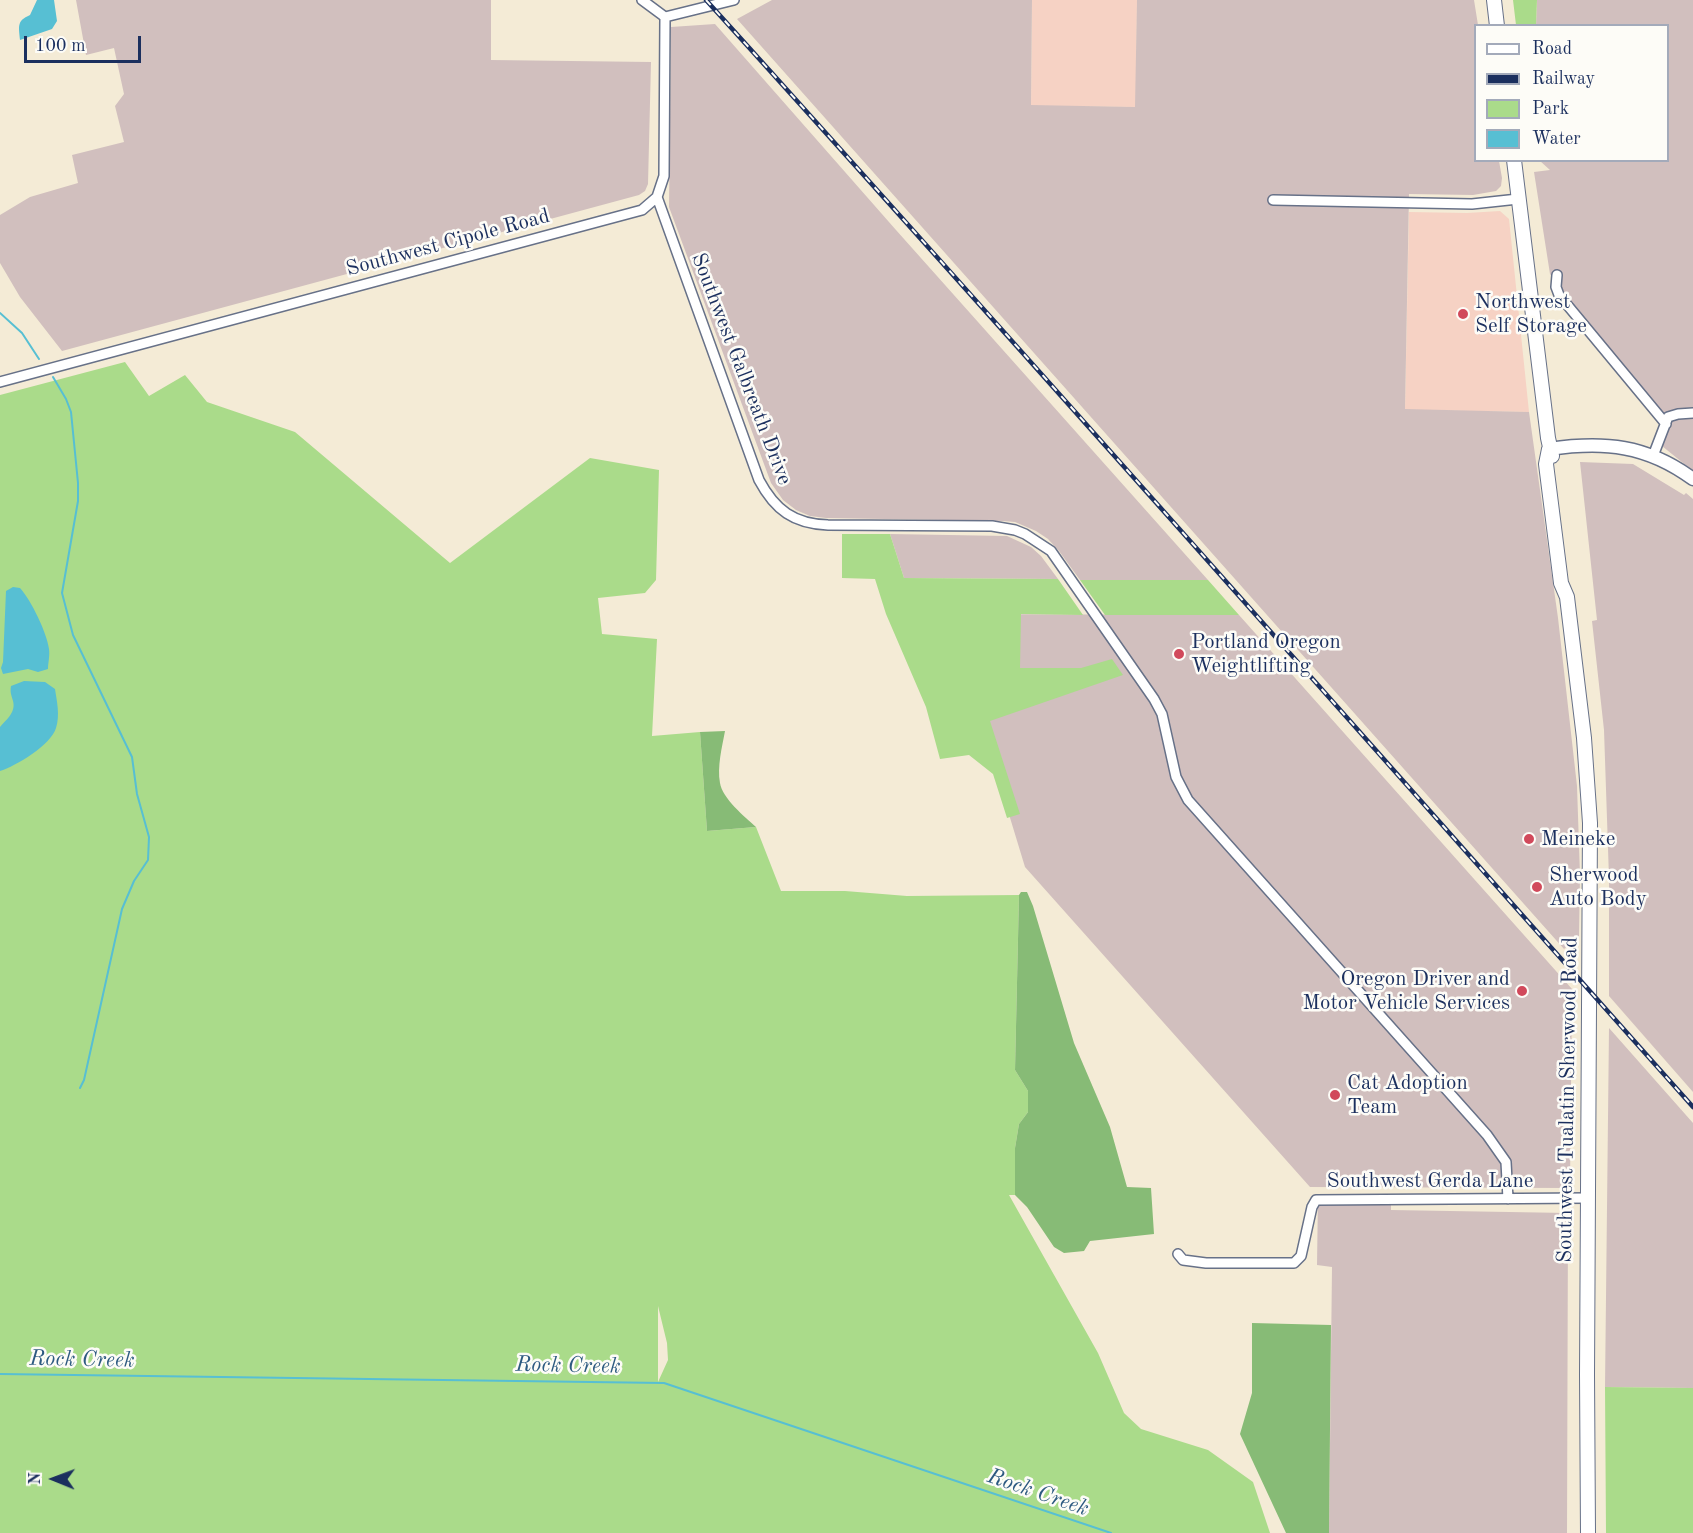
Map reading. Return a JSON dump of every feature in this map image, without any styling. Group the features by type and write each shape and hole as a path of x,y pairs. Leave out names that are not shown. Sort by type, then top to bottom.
{"highway":[{"path":"1494,0 1497,24"},
{"name":"Southwest Tualatin Sherwood Road","path":"1514,162 1550,449 1555,462 1569,572 1567,597 1584,738 1590,823 1588,1533"}],"main road":[{"path":"1550,449 1600,444 1620,446 1666,461 1693,479"}],"street":[{"path":"642,0 665,17"},
{"path":"665,17 734,0"},
{"path":"657,197 664,176 665,17"},
{"name":"Southwest Cipole Road","path":"0,382 626,215 647,207 657,197"},
{"name":"Southwest Galbreath Drive","path":"657,197 759,480 772,502 793,518 811,524 992,526 1025,534 1051,551 1154,699 1162,714 1176,777 1188,800 1487,1135 1506,1162 1508,1199"},
{"path":"1273,200 1472,204 1518,199"},
{"path":"1557,276 1556,288 1559,296 1666,424"},
{"path":"1653,456 1668,417 1693,413"},
{"name":"Southwest Gerda Lane","path":"1178,1254 1183,1260 1206,1263 1294,1263 1301,1256 1311,1207 1316,1200 1588,1198"}],"shaded area":[{"path":"76,0 491,0 491,60 651,62 648,184 645,191 639,195 62,351 20,297 0,263 0,215 30,197 78,183 72,155 124,142 115,106 124,94 114,48 86,55"},
{"path":"772,0 1032,0 1031,105 1135,107 1137,0 1474,0 1478,24 1474,24 1474,162 1499,162 1501,186 1496,191 1473,195 1409,194 1405,409 1529,412 1558,618 1577,786 1580,875 1579,936 1564,949 737,19"},
{"path":"1032,0 1137,0 1136,107 1031,106"},
{"path":"1537,0 1693,0 1693,471 1662,446 1673,414 1655,411 1550,274 1534,172 1550,170 1541,162 1669,162 1669,24 1536,24"},
{"path":"715,24 1208,580 1080,580 1048,539 1015,522 826,518 810,516 796,510 783,500 771,483 669,207 671,27"},
{"name":"Northwest Self Storage","path":"1500,211 1509,219 1529,412 1405,410 1409,212"},
{"path":"1580,462 1633,464 1693,499 1693,1092 1609,996 1609,878 1604,730 1592,621 1597,620"},
{"path":"890,534 1007,536 1031,547 1041,556 1058,579 904,578"},
{"path":"948,614 1239,615 1572,989 1570,1184 1566,1188 1310,1187 1025,867"},
{"path":"1609,1028 1693,1123 1693,1388 1605,1387"},
{"path":"1318,1196 1391,1197 1391,1210 1568,1213 1567,1533 1329,1533 1332,1267 1317,1265"}],"green space":[{"path":"1513,0 1537,0 1536,24 1516,24"},
{"path":"125,362 149,396 185,375 207,402 295,432 450,563 590,458 659,470 656,580 645,593 598,598 602,634 657,639 652,736 700,732 707,831 756,827 781,891 845,891 907,896 1019,895 1015,1070 1028,1091 1028,1112 1019,1124 1015,1148 1015,1195 1009,1195 1098,1353 1124,1413 1141,1429 1208,1450 1253,1482 1270,1533 0,1533 0,395","holes":["658,1306 667,1343 668,1360 658,1382"]},
{"path":"842,534 890,534 904,578 1058,579 1083,615 1021,614 1020,668 1081,668 1112,659 1123,675 990,721 1020,814 1007,818 993,774 969,755 940,759 926,707 886,614 875,579 842,578"},
{"path":"1080,580 1208,580 1239,615 1105,615"},
{"path":"725,731 719,764 720,783 725,795 756,827 707,831 700,732"},
{"path":"1021,892 1027,892 1033,906 1074,1043 1110,1127 1127,1187 1151,1188 1154,1234 1090,1241 1084,1251 1064,1253 1054,1247 1027,1207 1015,1195 1015,1148 1019,1124 1028,1112 1028,1091 1015,1070 1019,895"},
{"path":"1252,1323 1331,1325 1329,1533 1286,1533 1240,1434 1252,1393"},
{"path":"1605,1387 1693,1388 1693,1533 1606,1533"}],"water":[{"path":"37,0 54,0 57,21 52,29 20,40 20,22 30,15"},
{"path":"13,587 20,588 24,593 42,626 49,649 48,669 38,672 28,669 3,674 1,668 6,591"},
{"path":"24,681 45,682 55,689 58,713 56,728 53,735 40,748 15,765 0,771 0,727 13,709 11,686"}],"waterway":[{"path":"0,313 22,333 39,359"},
{"path":"53,377 71,412 78,483 78,501 62,593 73,635 132,757 137,794 149,837 148,860 134,881 122,909 84,1080 80,1088"},
{"name":"Rock Creek","path":"0,1374 664,1383 1111,1533"}],"railway":[{"path":"706,0 1693,1107"}],"place":[{"name":"Northwest Self Storage","path":"1463,314"},
{"name":"Portland Oregon Weightlifting","path":"1179,654"},
{"name":"Meineke","path":"1529,839"},
{"name":"Sherwood Auto Body","path":"1537,887"},
{"name":"Oregon Driver and Motor Vehicle Services","path":"1522,991"},
{"name":"Cat Adoption Team","path":"1335,1095"}]}
